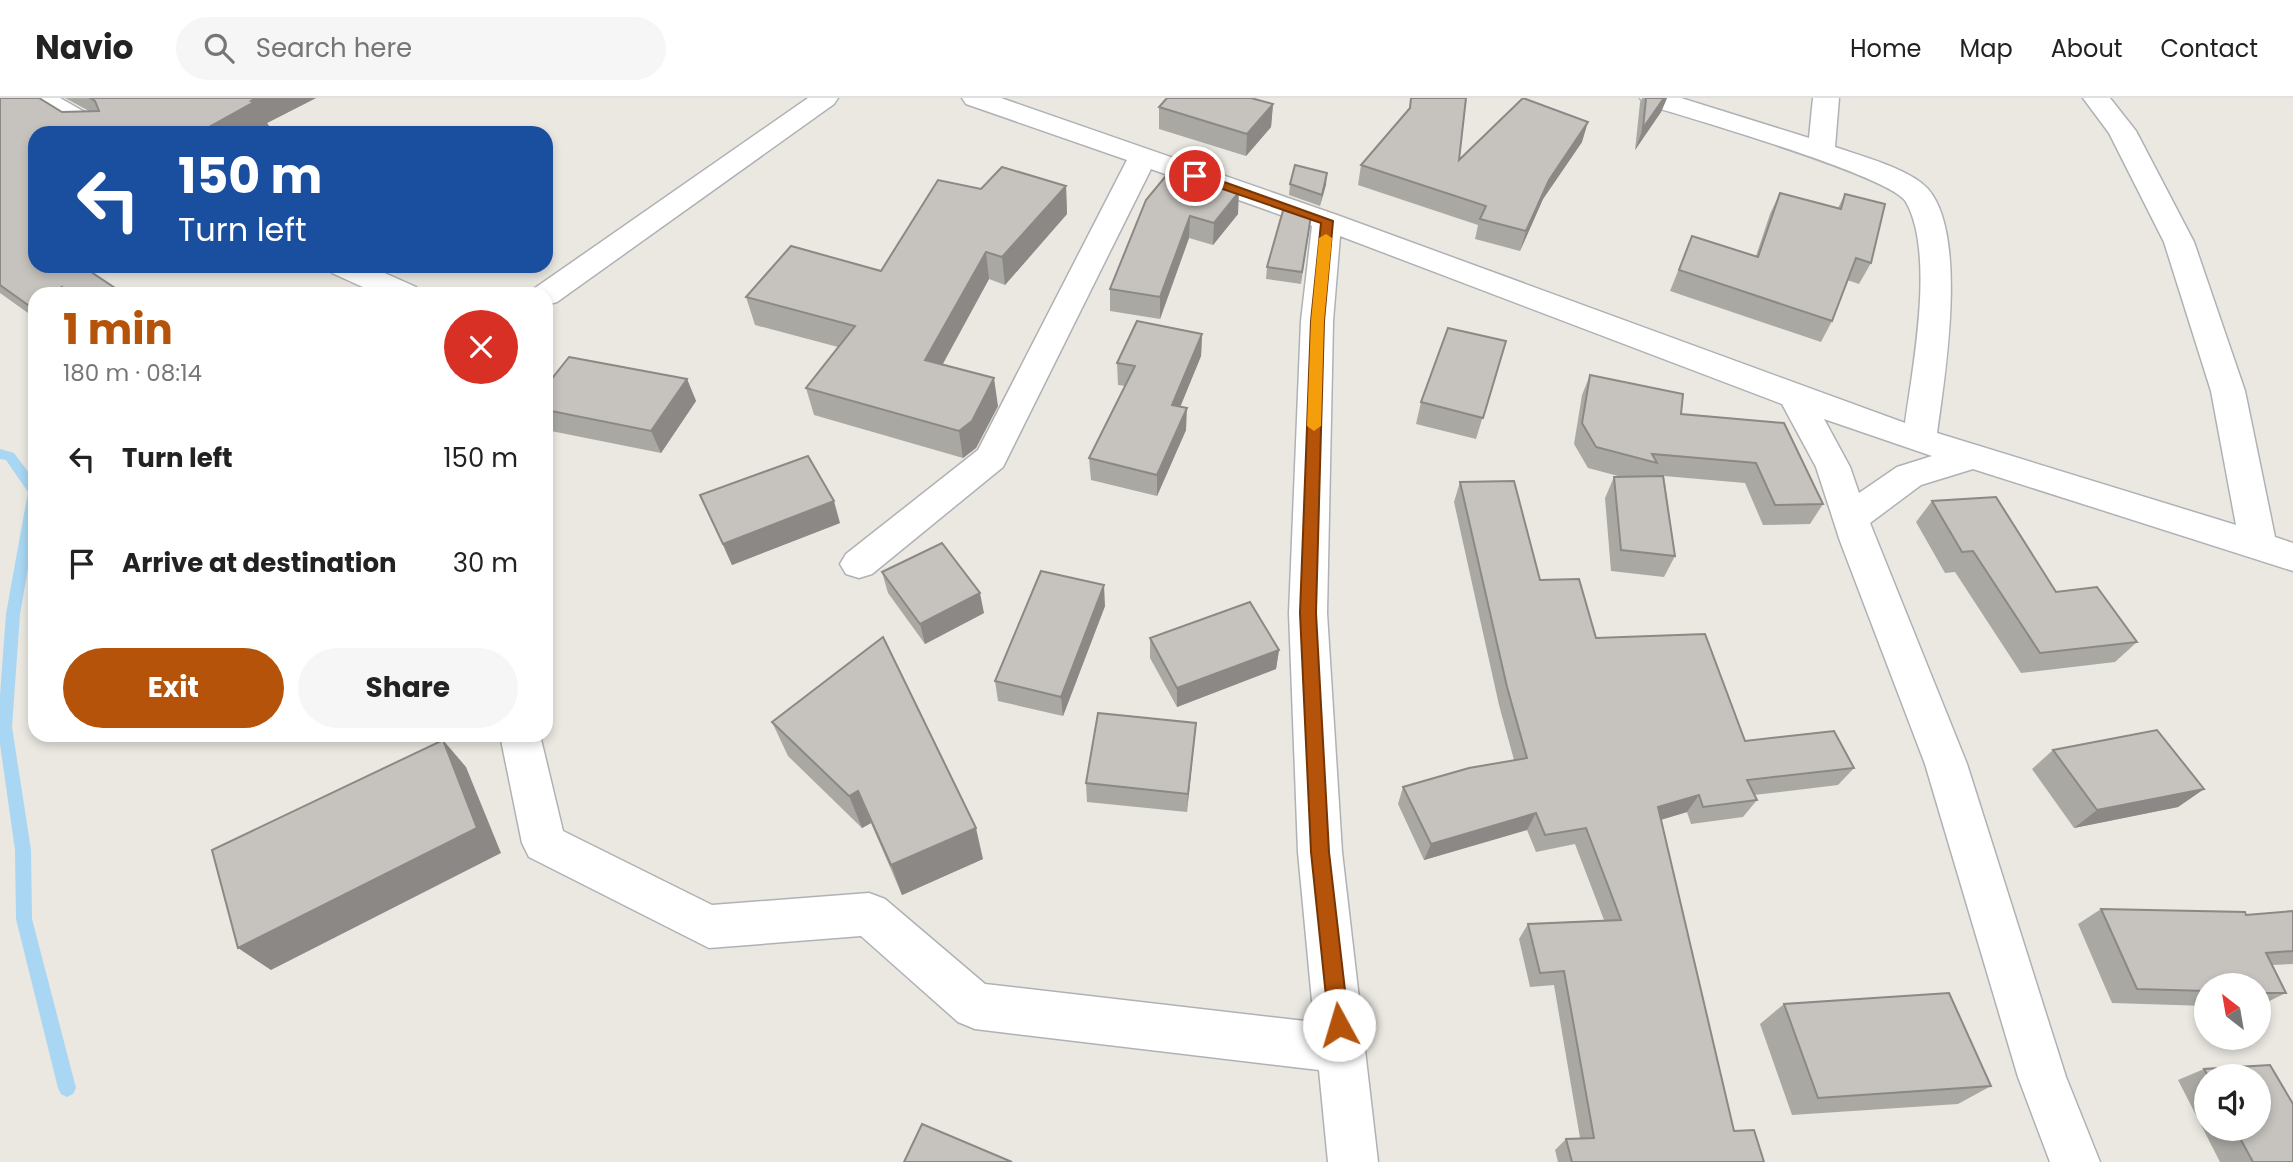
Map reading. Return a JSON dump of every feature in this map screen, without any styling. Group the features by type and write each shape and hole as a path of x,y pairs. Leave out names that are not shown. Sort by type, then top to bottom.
{"street":[{"path":"41,98 89,126"},
{"path":"553,290 825,98"},
{"path":"975,98 1327,221 1919,440 2276,552"},
{"path":"1653,98 1876,170 1917,192 1932,230 1935,322 1919,440"},
{"path":"1821,153 1826,98"},
{"path":"2096,98 2122,131 2179,242 2228,391 2276,552"},
{"path":"859,564 991,458 1142,158"},
{"path":"1327,221 1317,321 1308,613 1320,852 1353,1162"},
{"path":"358,273 390,287"},
{"path":"1795,396 1833,467 1850,518 1947,764 2042,1077 2075,1162"},
{"path":"1850,518 1909,476 1973,457"},
{"path":"522,742 544,843 709,927 869,914 975,1006 1341,1049"}],"building":[{"path":"0,98 39,98 62,112 99,111 95,101 90,98 256,98 251,101 254,102 211,126 28,126 28,273 92,273 114,287 28,287 28,305 0,285"},
{"path":"1167,98 1251,98 1273,104 1247,134 1159,107"},
{"path":"1411,98 1466,98 1459,160 1523,98 1588,122 1549,180 1526,231 1480,219 1486,206 1361,165 1410,108"},
{"path":"1646,98 1664,98 1643,128"},
{"path":"1295,165 1327,173 1322,195 1290,184"},
{"path":"1002,167 1066,186 1002,257 986,252 925,360 994,378 972,421 959,431 806,388 855,326 746,297 791,246 881,271 938,180 981,189"},
{"path":"1170,171 1239,192 1214,223 1190,216 1160,297 1110,289 1146,200"},
{"path":"1780,193 1841,209 1845,194 1885,204 1871,263 1856,258 1832,321 1679,270 1692,236 1758,257"},
{"path":"1284,207 1311,216 1302,272 1267,267"},
{"path":"1137,321 1202,334 1172,405 1187,408 1157,475 1089,458 1135,366 1117,363"},
{"path":"1448,328 1506,341 1483,418 1421,402"},
{"path":"569,357 687,379 651,431 553,411 553,377"},
{"path":"1590,375 1683,394 1681,414 1784,423 1823,504 1775,505 1756,463 1652,454 1657,463 1596,447 1582,423"},
{"path":"808,456 834,501 723,544 700,495"},
{"path":"1663,476 1675,556 1621,550 1614,477"},
{"path":"1514,481 1540,580 1579,579 1596,638 1705,634 1745,741 1834,731 1854,768 1747,780 1757,800 1703,807 1699,795 1658,807 1734,1131 1754,1130 1764,1162 1572,1162 1566,1139 1594,1138 1564,971 1540,973 1528,924 1621,920 1586,828 1545,835 1536,813 1431,844 1403,787 1469,768 1527,758 1507,687 1460,482"},
{"path":"1996,497 2056,592 2097,587 2137,642 2040,653 1973,551 1962,552 1932,501"},
{"path":"942,543 980,593 920,624 882,572"},
{"path":"1041,571 1104,585 1061,697 995,681"},
{"path":"1250,602 1279,650 1177,688 1150,638"},
{"path":"883,637 976,828 891,865 858,791 849,796 772,722"},
{"path":"1098,713 1196,723 1188,794 1086,783"},
{"path":"2157,730 2204,789 2097,810 2053,750"},
{"path":"439,742 444,742 477,828 238,948 212,850"},
{"path":"2101,909 2245,912 2246,915 2293,911 2293,951 2266,953 2286,993 2272,993 2272,973 2194,973 2194,991 2137,989"},
{"path":"1949,993 1991,1086 1818,1098 1784,1004"},
{"path":"2271,1067 2293,1104 2293,1162 2253,1162 2242,1141 2271,1141"},
{"path":"922,1124 1012,1162 904,1162"}],"waterway":[{"path":"0,454 10,456 28,481"},
{"path":"28,530 13,614 5,727 23,850 24,919 67,1088"}],"slow traffic":[{"path":"1314,426 1317,321 1326,238"}],"route":[{"path":"1195,176 1327,221 1317,321 1308,613 1320,852 1339,1025"}]}
